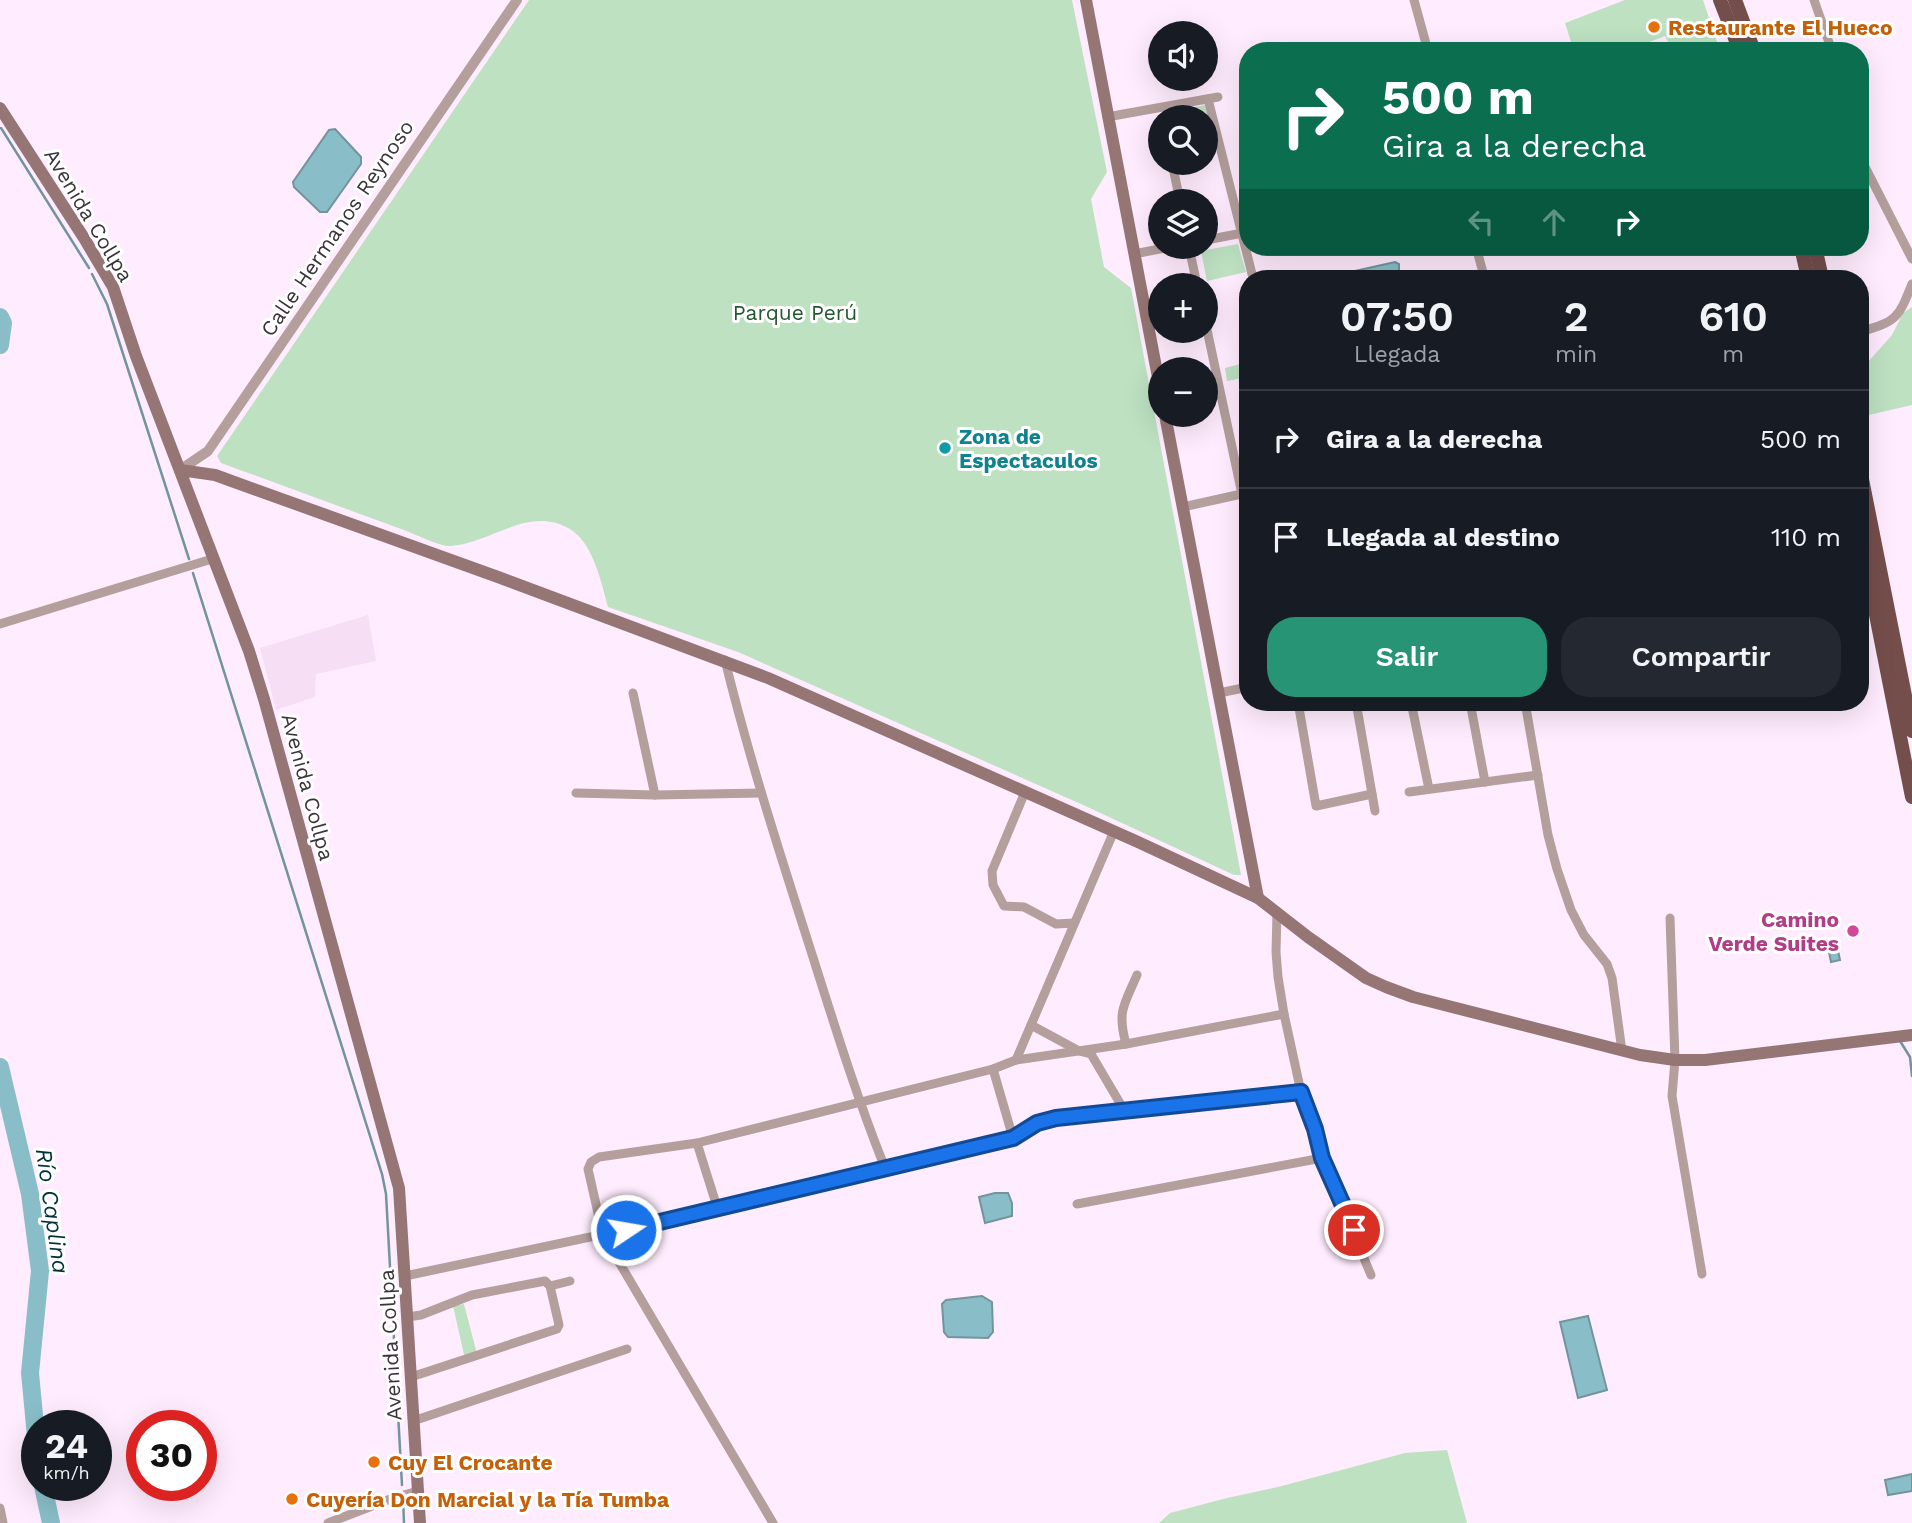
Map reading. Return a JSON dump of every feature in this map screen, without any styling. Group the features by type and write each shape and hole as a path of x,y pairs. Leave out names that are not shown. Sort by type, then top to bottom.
{"highway":[{"path":"1731,2 1738,42"},
{"path":"1731,2 1750,42"},
{"path":"1869,526 1908,753 1912,797"},
{"path":"1869,565 1912,731"}],"main road":[{"path":"1086,0 1154,357"},
{"name":"Avenida Collpa","path":"0,108 113,287 212,559 249,651 264,699 390,1154 401,1209 420,1523"},
{"path":"1168,427 1258,898"},
{"path":"180,470 215,475 725,660 1114,831 1258,898 1366,978 1413,997 1622,1051 1675,1060 1712,1059 1912,1035"}],"street":[{"name":"Calle Hermanos Reynoso","path":"180,470 208,451 517,0"},
{"path":"1415,0 1426,42"},
{"path":"1814,0 1829,42"},
{"path":"1188,105 1213,98 1215,105"},
{"path":"1107,117 1148,113"},
{"path":"1218,120 1239,211"},
{"path":"1869,175 1912,259"},
{"path":"1218,238 1239,234"},
{"path":"1134,254 1148,251"},
{"path":"1869,329 1886,324 1896,317 1912,284"},
{"path":"1210,343 1239,467"},
{"path":"1183,506 1239,494"},
{"path":"0,624 212,559"},
{"path":"725,660 761,793 859,1104 885,1168"},
{"path":"1219,693 1239,689"},
{"path":"633,693 654,795"},
{"path":"1300,711 1316,806 1372,794"},
{"path":"1358,711 1375,811"},
{"path":"1413,711 1429,789"},
{"path":"1472,711 1485,782"},
{"path":"1527,711 1548,835 1571,910 1584,935 1610,971 1622,1051"},
{"path":"1409,792 1538,775"},
{"path":"1025,792 992,871 992,886 1004,906 1032,910 1056,924 1074,923"},
{"path":"576,793 761,793"},
{"path":"1016,1060 1114,831"},
{"path":"1277,912 1276,953 1284,1014 1301,1092 1315,1129 1322,1158 1371,1275"},
{"path":"1670,918 1675,1060 1672,1096 1702,1274"},
{"path":"1126,1044 1120,1023 1121,1012 1137,975"},
{"path":"773,1523 603,1235 588,1169 591,1162 600,1157 697,1143 859,1104 993,1069 1016,1060 1126,1044 1284,1014"},
{"path":"1031,1025 1079,1051 1091,1054 1124,1110"},
{"path":"993,1069 1013,1138"},
{"path":"405,1276 718,1210 1013,1138 1037,1123 1124,1110 1301,1092"},
{"path":"697,1143 718,1210"},
{"path":"1077,1203 1322,1158"},
{"path":"407,1317 421,1315 472,1295 545,1281 550,1286 559,1321 557,1329 411,1377"},
{"path":"550,1286 570,1281"},
{"path":"414,1421 627,1349"},
{"path":"328,1523 418,1491"},
{"path":"0,1508 4,1523"}],"shaded area":[{"path":"368,615 376,661 316,674 315,697 276,710 260,648"}],"green space":[{"name":"Parque Perú","path":"529,0 1072,0 1107,172 1091,199 1104,267 1131,288 1148,379 1148,427 1157,427 1241,875 1234,875 738,652 608,607 590,552 577,534 568,528 553,522 524,523 481,539 446,546 221,463 217,456"},
{"path":"1625,0 1703,0 1717,42 1668,42 1665,36 1649,42 1571,42 1565,23"},
{"path":"1238,244 1239,256 1241,256 1245,270 1218,278 1218,273 1205,273 1203,259 1218,259 1218,248"},
{"path":"1912,307 1912,405 1869,415 1869,361 1892,335 1903,313"},
{"path":"1239,364 1239,379 1227,381 1225,368"},
{"path":"464,1304 477,1354 465,1359 453,1306"},
{"path":"1447,1450 1467,1523 1159,1523 1170,1513 1227,1498 1405,1453"}],"water":[{"path":"335,129 361,157 361,164 327,212 320,212 294,187 293,182 329,130"},
{"path":"1395,262 1399,264 1399,270 1359,270"},
{"path":"1836,941 1840,960 1831,962 1827,943"},
{"path":"1008,1193 1012,1203 1012,1216 985,1223 979,1197"},
{"path":"982,1296 992,1302 993,1332 988,1338 948,1337 944,1332 942,1304 946,1300"},
{"path":"1588,1316 1607,1390 1578,1398 1560,1322"},
{"path":"1912,1474 1912,1491 1888,1495 1885,1480"}],"waterway":[{"path":"1,128 89,268"},
{"path":"92,274 107,304 189,559"},
{"name":"Río Caplina","path":"0,317 3,323 0,345"},
{"path":"193,573 382,1174 386,1194 402,1485"},
{"path":"1900,1041 1910,1057 1912,1076"},
{"name":"Río Caplina","path":"0,1067 30,1194 40,1271 30,1373 34,1410"},
{"path":"403,1499 404,1523"},
{"name":"Río Caplina","path":"46,1501 51,1523"}],"place":[{"name":"Restaurante El Hueco","path":"1654,27"},
{"name":"Zona de Espectaculos","path":"945,448"},
{"name":"Camino Verde Suites","path":"1853,931"},
{"name":"Cuy El Crocante","path":"374,1462"},
{"name":"Cuyería Don Marcial y la Tía Tumba","path":"292,1499"}],"route":[{"path":"626,1230 1013,1138 1037,1123 1056,1118 1301,1092 1315,1129 1322,1158 1354,1230"}]}
